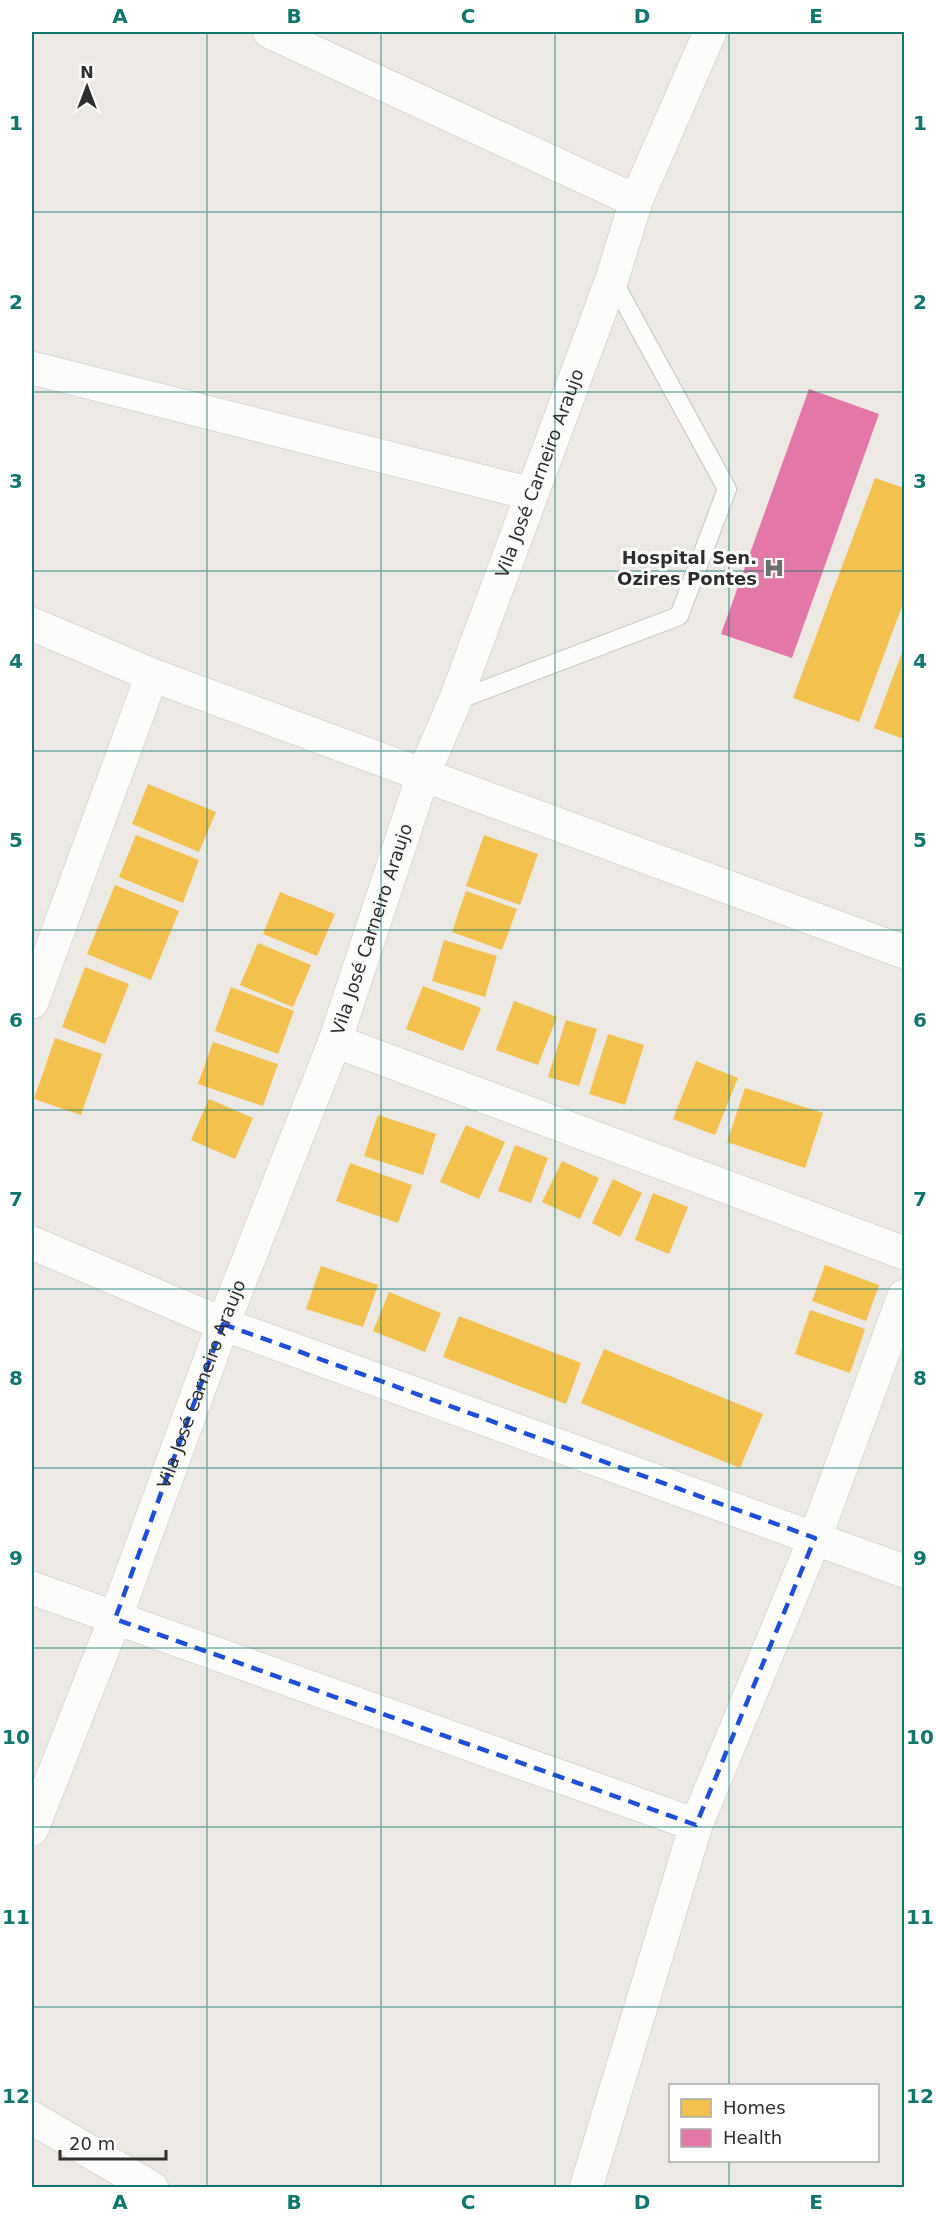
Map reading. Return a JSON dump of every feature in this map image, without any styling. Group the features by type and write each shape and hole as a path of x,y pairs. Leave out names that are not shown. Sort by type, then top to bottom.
{"street":[{"path":"270,32 636,201"},
{"name":"Vila José Carneiro Araujo","path":"32,1829 115,1619 223,1324 335,1041 423,775 454,701 612,279 636,201 710,32"},
{"path":"32,368 532,494"},
{"path":"32,624 152,675 904,952"},
{"path":"32,1002 152,675"},
{"path":"335,1041 904,1253"},
{"path":"32,1243 223,1324 904,1571"},
{"path":"586,2187 696,1825 815,1538 904,1296"},
{"path":"32,1588 696,1825"},
{"path":"32,2118 152,2187"}],"lane":[{"path":"454,701 679,616 727,489 612,279"}],"highlighted area":[{"path":"223,1324 815,1538 696,1825 115,1619"}],"building: Homes":[{"path":"875,478 904,488 904,601 859,722 793,698"},
{"path":"904,647 904,739 874,728"},
{"path":"148,784 216,812 199,852 132,824"},
{"path":"136,835 199,860 183,903 119,877"},
{"path":"484,835 538,854 520,905 466,886"},
{"path":"115,885 179,911 151,980 87,954"},
{"path":"466,891 517,909 502,950 452,932"},
{"path":"280,892 335,914 317,956 263,934"},
{"path":"444,940 497,956 485,997 432,981"},
{"path":"258,943 311,965 293,1007 240,985"},
{"path":"85,967 129,984 105,1044 62,1027"},
{"path":"423,986 481,1008 463,1051 406,1029"},
{"path":"231,987 294,1011 278,1054 215,1031"},
{"path":"514,1001 557,1017 538,1065 496,1050"},
{"path":"566,1020 597,1029 579,1086 548,1077"},
{"path":"608,1034 644,1045 625,1105 589,1094"},
{"path":"55,1038 102,1054 81,1115 34,1099"},
{"path":"213,1042 278,1064 263,1106 198,1084"},
{"path":"696,1061 738,1078 715,1135 673,1119"},
{"path":"745,1088 823,1113 805,1168 727,1142"},
{"path":"209,1099 253,1118 235,1159 191,1140"},
{"path":"378,1115 436,1134 423,1175 364,1156"},
{"path":"466,1125 505,1142 479,1199 440,1182"},
{"path":"515,1145 548,1158 531,1203 498,1191"},
{"path":"562,1161 599,1178 580,1219 542,1202"},
{"path":"350,1163 412,1185 398,1223 336,1201"},
{"path":"613,1179 642,1193 620,1237 592,1223"},
{"path":"653,1193 688,1207 669,1254 635,1240"},
{"path":"825,1265 879,1285 866,1321 812,1301"},
{"path":"321,1266 378,1285 363,1327 306,1309"},
{"path":"389,1292 441,1313 425,1352 373,1331"},
{"path":"810,1310 865,1329 850,1373 795,1354"},
{"path":"459,1316 581,1363 566,1404 443,1357"},
{"path":"604,1349 763,1414 740,1468 581,1403"}],"building: Health":[{"path":"809,389 879,414 792,658 721,634"}],"place":[{"name":"Hospital Sen. Ozires Pontes","path":"774,568"}]}
